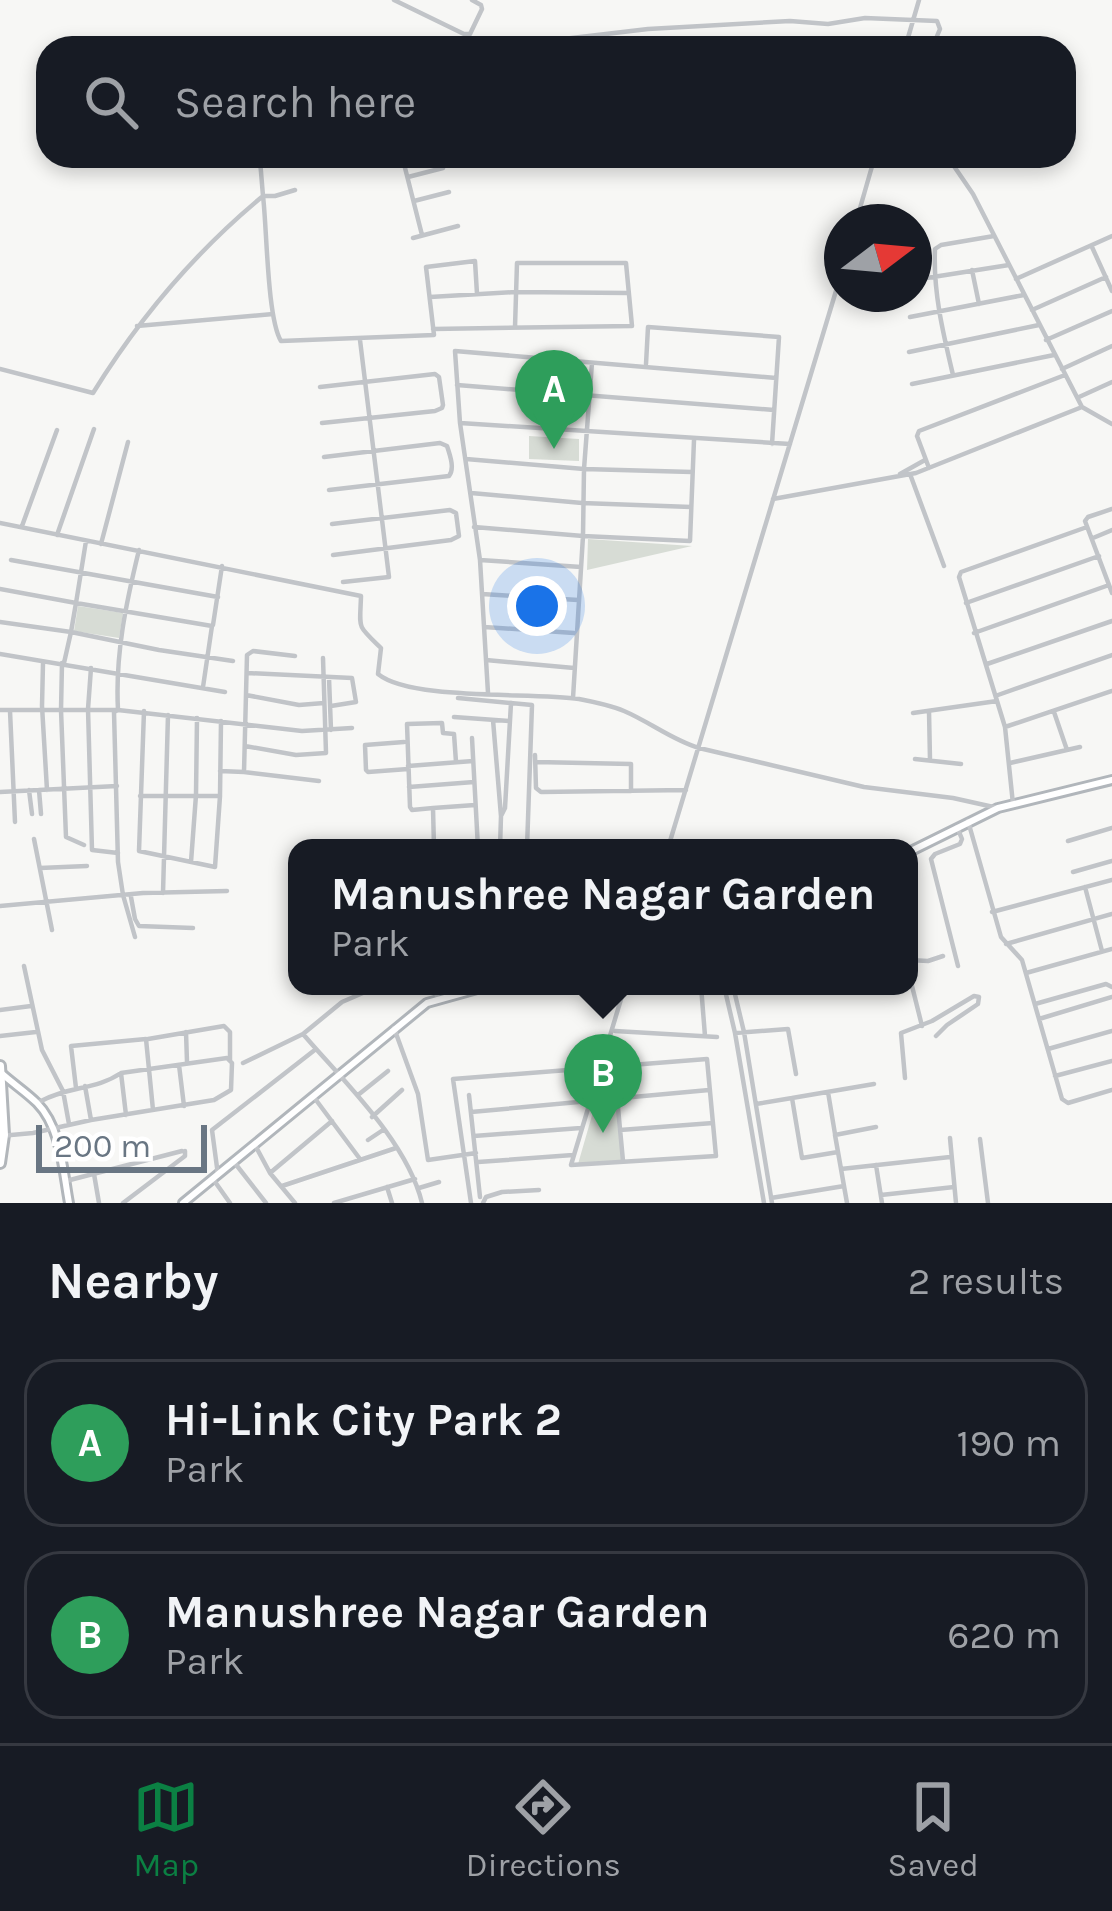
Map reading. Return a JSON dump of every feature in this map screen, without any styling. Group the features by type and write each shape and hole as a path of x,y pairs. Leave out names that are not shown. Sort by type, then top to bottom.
{"main road":[{"path":"0,1071 0,1163"}],"street":[{"path":"394,0 464,34 470,34 482,10 472,0"},
{"path":"909,36 920,0"},
{"path":"584,36 790,21 834,24 865,18 933,20 940,24 936,36"},
{"path":"261,168 273,314 281,341 434,335 426,267 475,262 477,294"},
{"path":"405,168 422,236"},
{"path":"408,177 443,168"},
{"path":"861,204 871,168"},
{"path":"955,168 1082,407 1111,423"},
{"path":"0,369 93,393 137,326 202,249 263,196 295,190"},
{"path":"413,202 449,192"},
{"path":"412,238 458,226"},
{"path":"953,375 934,277 937,247 994,236"},
{"path":"1016,279 1112,236"},
{"path":"1092,246 1112,291"},
{"path":"433,329 632,326 626,262 517,262 515,327"},
{"path":"934,277 1009,265"},
{"path":"972,270 979,304"},
{"path":"1032,310 1106,277"},
{"path":"430,297 629,293"},
{"path":"910,317 1024,295"},
{"path":"1046,340 1112,311"},
{"path":"671,839 830,312"},
{"path":"137,326 273,314"},
{"path":"909,352 1039,325"},
{"path":"646,365 648,326 779,337 772,444"},
{"path":"343,582 390,581 360,340"},
{"path":"929,468 917,436 920,430 1064,372 1112,346"},
{"path":"488,694 480,560 454,351 776,378"},
{"path":"912,384 1054,355"},
{"path":"573,698 592,364"},
{"path":"320,387 435,374 443,405 435,411 322,423"},
{"path":"1077,398 1112,382"},
{"path":"456,386 774,410"},
{"path":"773,499 910,474 1082,407"},
{"path":"460,423 790,444"},
{"path":"22,528 57,430"},
{"path":"58,536 94,430"},
{"path":"475,526 690,541 694,440"},
{"path":"101,544 128,442"},
{"path":"325,457 440,443 447,446 451,460 449,476 329,490"},
{"path":"466,459 692,472"},
{"path":"900,474 926,460"},
{"path":"910,474 944,566"},
{"path":"471,494 691,507"},
{"path":"1112,508 1085,521 1112,593"},
{"path":"332,524 453,510 459,536 333,555"},
{"path":"0,523 361,596 359,623 363,633 381,648 380,677 532,705 527,839"},
{"path":"1013,804 1004,727 958,577 1088,527"},
{"path":"1093,538 1112,530"},
{"path":"84,845 66,837 61,710 63,663 86,542"},
{"path":"118,710 120,642 140,550"},
{"path":"965,603 1099,556"},
{"path":"11,560 218,597"},
{"path":"480,560 581,567"},
{"path":"203,687 222,566"},
{"path":"1104,570 1112,567"},
{"path":"974,633 1108,585"},
{"path":"0,590 212,626"},
{"path":"482,595 578,600"},
{"path":"985,665 1112,621"},
{"path":"0,622 233,661"},
{"path":"484,627 575,634"},
{"path":"0,654 225,692"},
{"path":"244,772 247,655 295,656"},
{"path":"913,713 996,698 1112,655"},
{"path":"245,746 296,755 326,753 323,658"},
{"path":"485,660 574,668"},
{"path":"40,814 44,661"},
{"path":"91,668 92,850 118,853"},
{"path":"246,695 299,705 354,703 356,697 352,678 247,674"},
{"path":"1004,727 1112,691"},
{"path":"458,698 573,698 624,711 699,748 864,787 998,808"},
{"path":"501,816 511,699"},
{"path":"0,710 144,711 302,730 352,728"},
{"path":"118,710 114,712 118,853 135,938"},
{"path":"10,711 15,822"},
{"path":"144,711 139,851 215,867 221,721"},
{"path":"929,711 930,760"},
{"path":"1054,712 1066,750"},
{"path":"163,893 168,715"},
{"path":"454,717 509,721"},
{"path":"190,863 197,718"},
{"path":"493,720 500,839"},
{"path":"456,762 454,734 443,734 441,722 407,724 411,809 476,805"},
{"path":"472,738 477,839"},
{"path":"407,742 365,745 365,770 473,761"},
{"path":"1010,763 1080,747"},
{"path":"631,791 631,764 536,759 536,788 541,792 631,791 686,790"},
{"path":"915,759 962,764"},
{"path":"497,766 506,765"},
{"path":"220,771 320,781"},
{"path":"918,847 998,808 1112,780"},
{"path":"409,787 474,782"},
{"path":"0,792 117,786"},
{"path":"29,790 32,814"},
{"path":"140,796 220,796"},
{"path":"433,808 434,839"},
{"path":"968,821 992,912 1006,944 1022,960 1062,1099 1068,1102 1112,1090"},
{"path":"957,826 960,844 931,859 958,966"},
{"path":"1068,841 1112,829"},
{"path":"34,839 52,930"},
{"path":"1073,872 1112,861"},
{"path":"40,868 87,866"},
{"path":"992,912 1112,880"},
{"path":"1084,887 1102,952"},
{"path":"0,906 227,891"},
{"path":"127,895 140,926 193,928"},
{"path":"1006,944 1112,914"},
{"path":"1026,973 1112,949"},
{"path":"918,960 943,956"},
{"path":"24,966 37,1031 47,1064 63,1091 69,1124"},
{"path":"1035,1004 1106,983 1112,987"},
{"path":"243,1063 302,1034 332,1008 360,995"},
{"path":"183,1203 394,1028 428,1003 450,995"},
{"path":"471,1203 453,1079 602,1066 707,1059 716,1156 571,1165 581,1128 602,1066 622,995"},
{"path":"701,995 705,1036"},
{"path":"726,995 769,1201"},
{"path":"735,995 769,1201"},
{"path":"914,995 922,1026"},
{"path":"905,1078 900,1037 904,1031 979,997 978,1004 936,1036"},
{"path":"1039,1019 1112,997"},
{"path":"0,1010 31,1006"},
{"path":"2,1135 220,1098 231,1090 228,1027 71,1046 76,1088"},
{"path":"394,1028 418,1094 428,1160 476,1153"},
{"path":"735,1033 788,1029 796,1074"},
{"path":"0,1036 37,1031"},
{"path":"612,1031 717,1037"},
{"path":"1048,1049 1112,1031"},
{"path":"184,1106 186,1032"},
{"path":"302,1034 358,1095 408,1163 422,1203"},
{"path":"146,1039 153,1110"},
{"path":"230,1203 216,1177 212,1130 316,1049"},
{"path":"37,1103 63,1091 108,1083 121,1072 230,1060"},
{"path":"1055,1076 1112,1061"},
{"path":"0,1071 37,1103 53,1128 69,1203"},
{"path":"358,1095 388,1071"},
{"path":"121,1072 127,1115"},
{"path":"756,1104 874,1084"},
{"path":"85,1086 91,1120"},
{"path":"373,1117 402,1090"},
{"path":"471,1112 710,1090"},
{"path":"828,1092 847,1203"},
{"path":"469,1095 481,1200 539,1190"},
{"path":"313,1096 360,1159"},
{"path":"617,1097 623,1162"},
{"path":"791,1098 801,1157 838,1152"},
{"path":"270,1173 332,1121"},
{"path":"620,1130 712,1123"},
{"path":"835,1135 876,1127"},
{"path":"474,1136 581,1128"},
{"path":"368,1140 383,1130"},
{"path":"950,1138 956,1203"},
{"path":"980,1139 988,1203"},
{"path":"255,1145 295,1203"},
{"path":"282,1186 396,1148"},
{"path":"65,1181 185,1151 185,1156 128,1202"},
{"path":"478,1162 573,1155"},
{"path":"841,1169 950,1156"},
{"path":"234,1162 266,1203"},
{"path":"876,1165 881,1199 954,1186"},
{"path":"94,1174 99,1203"},
{"path":"339,1202 415,1179"},
{"path":"418,1188 439,1182"},
{"path":"769,1201 844,1186"},
{"path":"387,1187 392,1203"},
{"path":"515,1192 516,1203"}],"shaded area":[{"path":"529,436 579,439 579,461 529,459"},
{"path":"588,539 692,546 587,570"},
{"path":"78,606 123,613 119,638 74,631"},
{"path":"616,1102 622,1161 578,1164 595,1105"}],"place":[{"name":"Hi-Link City Park 2","path":"554,449"},
{"name":"Manushree Nagar Garden","path":"603,1133"}]}
